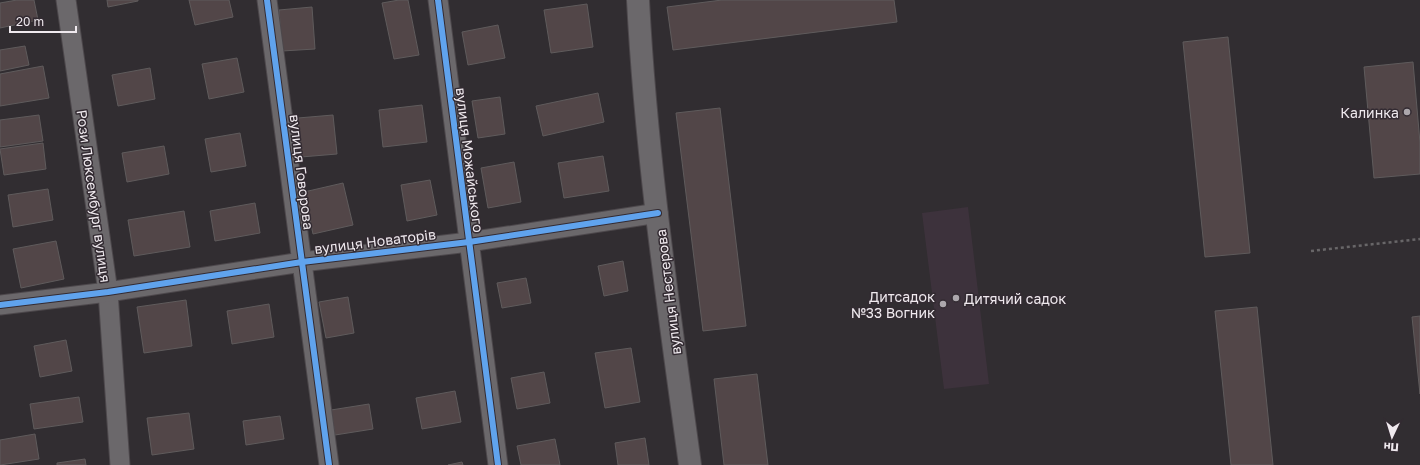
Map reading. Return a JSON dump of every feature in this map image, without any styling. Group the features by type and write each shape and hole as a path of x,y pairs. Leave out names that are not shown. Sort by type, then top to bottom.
{"street":[{"name":"Рози Люксембург вулиця","path":"66,0 108,292 120,465"},
{"name":"вулиця Говорова","path":"267,0 330,465"},
{"name":"вулиця Можайського","path":"438,0 498,465"},
{"name":"вулиця Нестерова","path":"638,0 642,75 690,465"},
{"name":"вулиця Новаторів","path":"0,305 108,292 302,262 469,242 658,213"}],"path":[{"path":"1311,251 1420,240"}],"shaded area":[{"name":"Дитячий садок","path":"968,207 989,384 944,389 922,213"}],"building":[{"path":"17,0 34,0 38,20 0,28 0,3"},
{"path":"107,0 138,0 138,1 108,7"},
{"path":"189,0 229,0 233,17 195,25"},
{"path":"408,0 419,55 394,59 382,3"},
{"path":"722,0 894,0 897,22 673,50 667,7"},
{"path":"587,4 593,47 551,53 544,10"},
{"path":"312,7 315,49 282,51 279,10"},
{"path":"498,25 505,58 468,65 462,32"},
{"path":"1228,37 1250,253 1205,257 1183,42"},
{"path":"25,46 29,65 0,71 0,50"},
{"path":"237,58 244,92 209,99 202,64"},
{"path":"1413,62 1420,143 1420,174 1374,178 1364,67"},
{"path":"43,66 49,98 0,106 0,74"},
{"path":"150,68 155,99 118,106 112,75"},
{"path":"598,93 604,122 543,136 536,106"},
{"path":"500,97 505,134 478,138 472,101"},
{"path":"422,105 427,142 383,147 379,110"},
{"path":"720,108 746,326 703,331 676,113"},
{"path":"39,115 43,141 0,147 0,120"},
{"path":"333,115 337,154 301,157 298,118"},
{"path":"240,133 246,166 211,172 205,139"},
{"path":"43,143 46,169 4,175 0,149"},
{"path":"164,146 169,174 127,182 122,153"},
{"path":"603,156 609,191 564,198 558,163"},
{"path":"514,162 521,202 488,208 481,168"},
{"path":"430,180 437,215 407,221 401,185"},
{"path":"343,183 353,225 313,234 304,192"},
{"path":"48,189 53,220 13,227 8,195"},
{"path":"255,203 260,233 215,241 210,211"},
{"path":"184,211 190,247 134,256 128,220"},
{"path":"56,241 64,279 21,288 13,249"},
{"path":"623,261 628,291 604,296 598,266"},
{"path":"526,278 531,303 502,308 497,283"},
{"path":"348,297 354,333 326,338 319,302"},
{"path":"186,300 192,346 144,353 137,307"},
{"path":"269,304 274,337 232,344 227,311"},
{"path":"1257,307 1273,465 1231,465 1215,311"},
{"path":"1420,316 1420,394 1412,317"},
{"path":"66,340 72,371 40,377 34,346"},
{"path":"631,348 640,402 605,408 595,353"},
{"path":"544,372 550,403 517,409 511,378"},
{"path":"757,374 768,465 724,465 714,379"},
{"path":"455,391 461,422 422,429 416,398"},
{"path":"79,397 83,422 34,429 30,404"},
{"path":"369,404 373,429 335,435 331,410"},
{"path":"189,413 194,449 152,455 147,418"},
{"path":"280,416 284,439 246,445 243,421"},
{"path":"35,434 39,459 0,465 0,440"},
{"path":"645,438 649,465 618,465 615,443"},
{"path":"555,439 560,465 521,465 517,446"},
{"path":"85,459 86,465 57,465 57,463"},
{"path":"462,462 463,465 448,465"}],"cycle path":[{"path":"267,0 329,465"},
{"path":"438,0 498,465"},
{"path":"0,305 108,292 302,262 469,242 658,213"}],"place":[{"name":"Калинка","path":"1407,112"},
{"name":"Дитячий садок","path":"956,298"},
{"name":"Дитсадок №33 Вогник","path":"943,304"}]}
